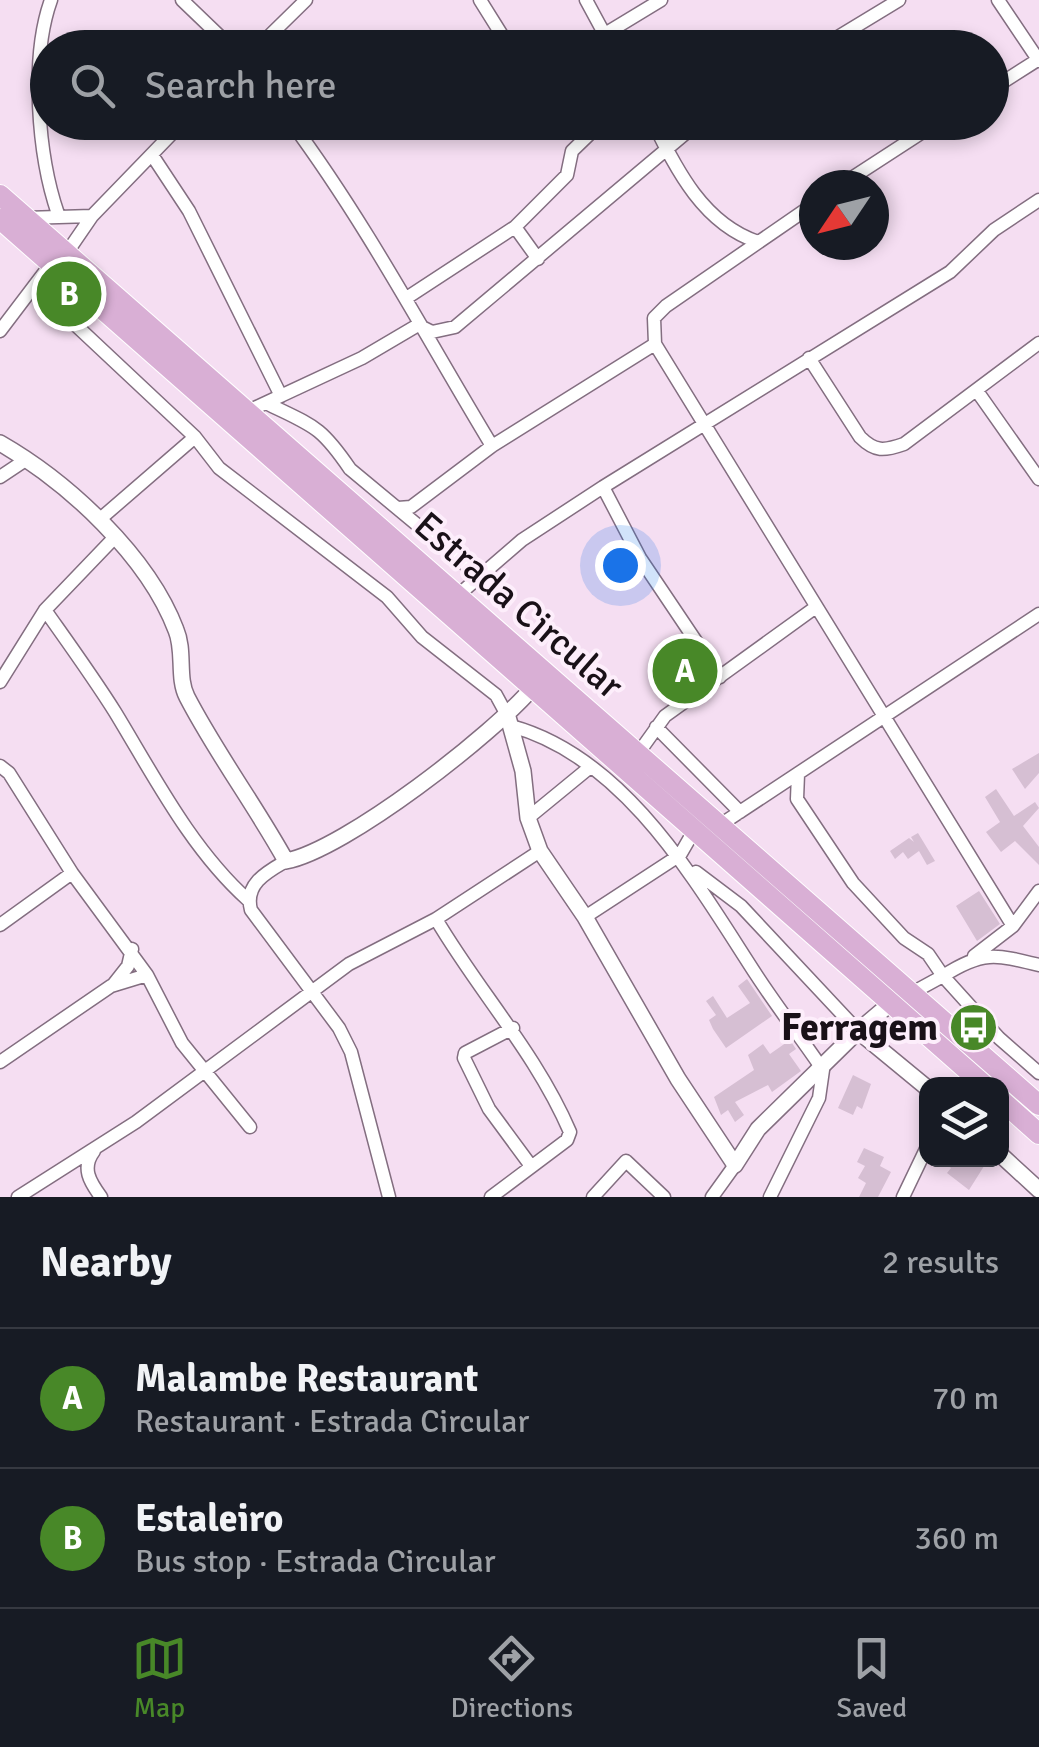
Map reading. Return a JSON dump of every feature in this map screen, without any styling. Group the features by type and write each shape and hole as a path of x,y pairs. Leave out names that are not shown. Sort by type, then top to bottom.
{"main road":[{"name":"Estrada Circular","path":"0,195 25,218 58,259 694,829 1039,1105"},
{"name":"Estrada Circular","path":"0,219 58,259 246,412 637,755 901,998 976,1077"},
{"path":"1009,1107 1039,1134"}],"street":[{"path":"43,30 51,0"},
{"path":"182,0 213,30"},
{"path":"275,30 306,0"},
{"path":"480,0 499,30"},
{"path":"586,0 603,30"},
{"path":"612,30 661,0"},
{"path":"850,30 899,0"},
{"path":"998,0 1039,60 1009,79"},
{"path":"41,140 45,175 58,214"},
{"path":"0,331 92,216 166,140"},
{"path":"303,140 408,297 418,325 492,446"},
{"path":"408,297 515,227 567,175 572,151 583,140"},
{"path":"662,140 700,202 733,234 758,242"},
{"path":"418,325 432,332 455,327 680,140"},
{"path":"864,170 910,140"},
{"path":"152,155 197,225 281,396"},
{"path":"456,597 522,540 704,422 950,272 994,230 1039,200"},
{"path":"25,218 58,214 92,216"},
{"path":"799,214 654,318 654,344 886,713 1013,926"},
{"path":"515,227 538,259"},
{"path":"733,234 738,256"},
{"path":"34,286 195,437 218,468 388,597 422,636 496,695 510,722 523,770 528,818 540,851 586,917 678,1079 735,1165"},
{"path":"246,412 362,358 418,325"},
{"path":"407,512 492,446 654,344"},
{"path":"808,358 860,437 878,450 904,444 1039,344"},
{"path":"977,390 1039,479"},
{"path":"266,402 320,430 342,452 350,468 480,577"},
{"path":"98,520 195,437"},
{"path":"0,443 27,459 98,520 164,602 178,633 184,691 286,861"},
{"path":"0,477 27,459"},
{"path":"603,486 640,558 720,677"},
{"path":"0,682 46,610 115,538"},
{"path":"637,755 656,727 816,607"},
{"path":"46,610 159,787 232,885 248,900 258,922 339,1028 360,1074 389,1197"},
{"path":"717,827 1039,614"},
{"path":"248,900 253,885 286,861 322,847 386,808 510,722 534,686"},
{"path":"510,722 554,742 589,768 680,855 823,1070 818,1098 770,1197"},
{"path":"656,727 740,812"},
{"path":"1,764 72,873 132,948 182,1042 250,1127"},
{"path":"528,818 589,768"},
{"path":"798,774 796,799 863,896 904,938 928,954 999,1038 1039,1073"},
{"path":"770,792 796,799"},
{"path":"586,917 680,855 694,829"},
{"path":"18,1197 208,1071 374,949 436,919 540,851"},
{"path":"690,868 741,906 858,1031 919,1081"},
{"path":"0,925 72,873"},
{"path":"712,1197 758,1129 823,1070 858,1031 901,998 943,976 1013,926 1039,891"},
{"path":"436,919 476,984 513,1028 570,1132 567,1140 492,1197"},
{"path":"0,1062 111,986 128,966 132,948"},
{"path":"974,956 1004,956 1039,964"},
{"path":"111,986 147,975"},
{"path":"513,1028 465,1053 464,1058 489,1108 531,1166"},
{"path":"97,1147 88,1160 88,1180 101,1197"},
{"path":"593,1197 626,1161 664,1197"},
{"path":"1009,1162 1039,1190"},
{"path":"904,1197 919,1164"}],"building":[{"path":"1039,753 1039,773 1025,789 1012,769"},
{"path":"996,789 1014,816 1035,802 1039,808 1023,826 1039,847 1039,865 1015,841 1001,852 986,832 1000,822 985,797"},
{"path":"918,833 935,861 927,865 919,851 908,859 903,852 895,859 890,851 909,838 914,842 911,837"},
{"path":"979,891 1000,924 977,941 956,906"},
{"path":"747,979 772,1016 726,1048 709,1020 716,1015 706,1001 713,996 727,1018 750,1003 738,986"},
{"path":"790,1040 796,1049 789,1054 801,1071 772,1092 768,1085 735,1102 744,1115 735,1122 728,1110 721,1115 714,1097 754,1070 748,1055 763,1044 770,1054"},
{"path":"853,1075 871,1084 862,1109 857,1106 853,1115 838,1108"},
{"path":"864,1148 884,1157 880,1166 891,1172 878,1197 859,1197 866,1183 858,1178 865,1166 857,1162"},
{"path":"983,1167 969,1190 947,1173 951,1168"}],"place":[{"name":"Estaleiro","path":"69,294"},
{"name":"Malambe Restaurant","path":"685,671"},
{"name":"Ferragem","path":"973,1027"}]}
